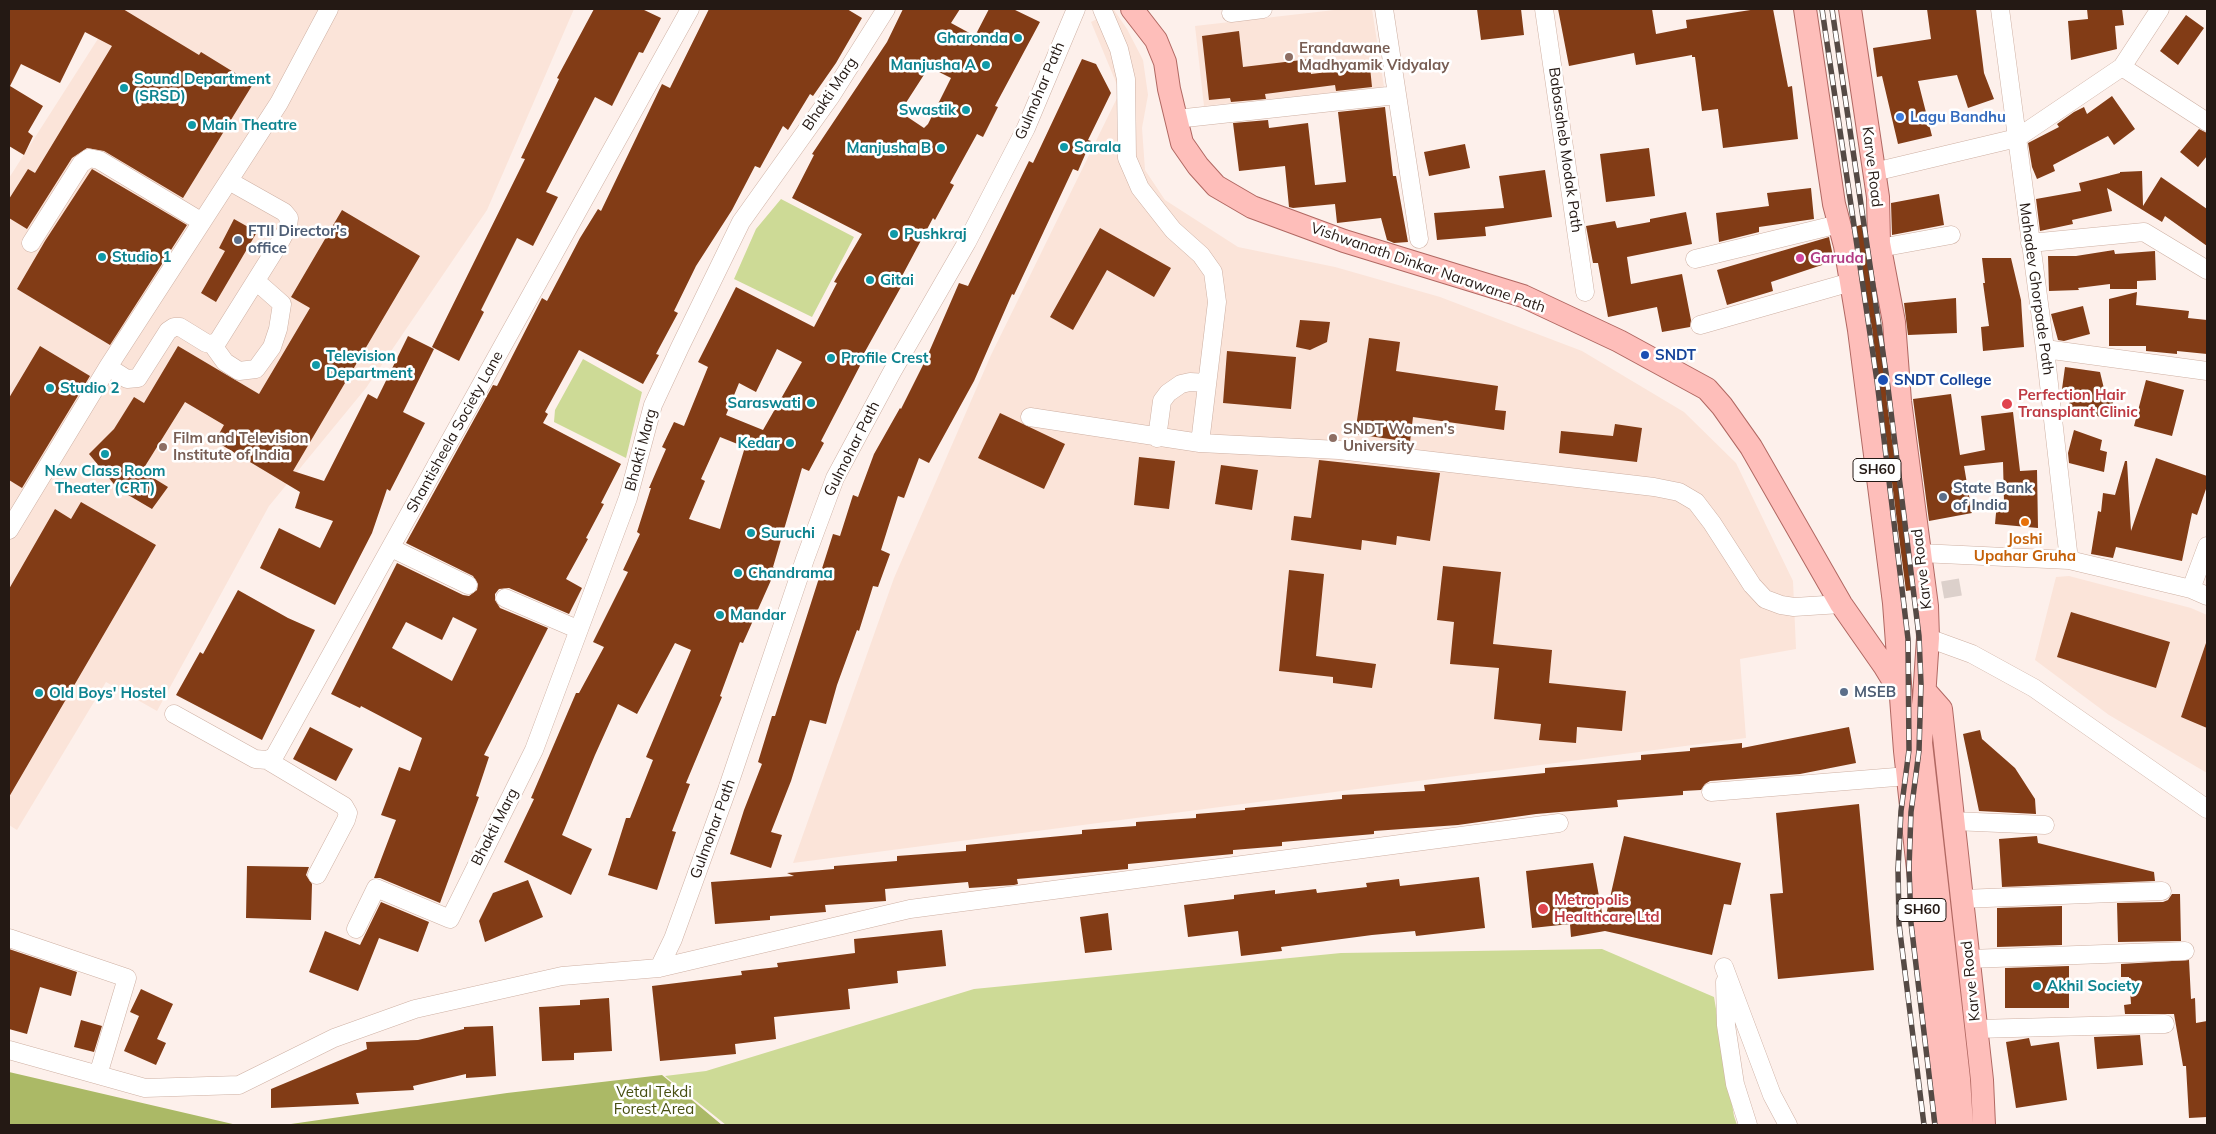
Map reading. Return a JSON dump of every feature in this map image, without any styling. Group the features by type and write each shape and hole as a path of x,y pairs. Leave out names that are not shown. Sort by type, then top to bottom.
{"main road":[{"name":"Vishwanath Dinkar Narawane Path","path":"1132,9 1156,40 1165,62 1182,144 1216,186 1252,207 1344,241 1523,296 1620,341 1706,389 1722,406 1752,446 1841,604 1902,695"},
{"name":"SH60","path":"1805,9 1834,204 1845,246 1851,282 1894,603 1902,695 1916,774 1959,1079 1956,1124"},
{"path":"1818,9 1856,201 1879,246"},
{"path":"1838,9 1856,201 1845,246"},
{"name":"Karve Road","path":"1850,9 1878,197 1879,246 1894,322 1900,401 1927,606 1926,692 1940,709 1982,1080 1984,1125"},
{"name":"SH60","path":"1916,774 1926,692"}],"street":[{"path":"9,530 108,368 279,103 329,9"},
{"name":"Shantisheela Society Lane","path":"267,760 274,757 690,9"},
{"name":"Bhakti Marg","path":"356,929 376,888 450,919 534,750 628,498 653,405 741,222 830,96 886,9"},
{"name":"Gulmohar Path","path":"660,968 673,939 728,790 805,559 835,478 892,372 966,242 1026,128 1076,9"},
{"path":"1102,9 1119,49 1126,78 1127,158 1140,188 1173,230 1201,255 1213,272 1217,302 1200,443"},
{"path":"1231,12 1263,9"},
{"path":"1384,9 1420,239"},
{"name":"Babasaheb Modak Path","path":"1544,9 1585,292"},
{"name":"Mahadev Ghorpade Path","path":"2000,9 2045,349 2069,560"},
{"path":"1874,172 2017,138 2122,67 2160,9"},
{"path":"2122,67 2207,122"},
{"path":"1176,119 1397,95"},
{"path":"31,243 81,164 89,158 99,160 202,222"},
{"path":"108,368 127,379 138,378 168,331 174,327 180,328 206,343 218,342 288,227 289,218 284,212 229,181"},
{"path":"1695,259 1839,224"},
{"path":"2030,243 2144,232 2207,270"},
{"path":"1879,246 1951,235"},
{"path":"212,344 225,362 240,371 256,369 272,347 278,329 282,304 256,280"},
{"path":"1700,325 1851,282"},
{"path":"2045,349 2207,371"},
{"path":"1158,438 1162,401 1168,393 1181,384 1190,382 1207,383"},
{"path":"1030,417 1200,443 1338,450 1644,486 1679,492 1696,502 1712,523 1752,585 1765,599 1781,605 1794,607 1841,604"},
{"path":"2191,589 2207,546"},
{"path":"390,548 468,585"},
{"path":"1920,553 2069,560 2191,589 2207,596"},
{"path":"505,598 578,630"},
{"path":"1928,638 1972,654 2034,688 2207,809"},
{"path":"174,714 255,759 267,760 344,806 348,813 346,820 317,875"},
{"path":"1711,792 1916,774"},
{"path":"1953,821 2045,825"},
{"path":"9,1050 145,1088 239,1085 334,1038 415,1009 562,976 660,968 910,909 1559,823"},
{"path":"1962,899 2162,891"},
{"path":"9,938 127,978 98,1075"},
{"path":"1969,959 2186,951"},
{"path":"1748,1125 1735,1084 1730,1055 1726,1025 1724,967 1772,1095 1788,1125"},
{"path":"1976,1029 2165,1024"}],"shaded area":[{"name":"Film and Television Institute of India","path":"117,9 574,9 487,210 366,388 269,506 157,711 106,682 17,830 9,825 9,178"},
{"name":"Erandawane Madhyamik Vidyalay","path":"1343,9 1372,9 1384,87 1204,106 1195,26"},
{"name":"SNDT Women's University","path":"1114,10 1127,29 1143,60 1148,95 1142,128 1145,170 1165,200 1238,247 1335,267 1440,297 1582,351 1684,412 1736,463 1793,581 1796,649 1740,659 1746,738 793,863 894,578 991,355 1120,92 1091,22"},
{"path":"2069,576 2191,608 2207,615 2207,773 2109,715 2035,660 2056,577"}],"green space":[{"path":"781,199 854,237 812,317 734,279 756,229"},
{"path":"583,359 642,392 626,458 554,422 555,410"},
{"path":"1602,949 1714,997 1737,1125 726,1125 665,1076 706,1071 974,989 1341,953"},
{"path":"9,1072 237,1125 9,1125"},
{"name":"Vetal Tekdi Forest Area","path":"662,1075 722,1125 284,1125 507,1093"}],"building":[{"path":"9,9 123,9 199,55 201,52 253,84 183,198 104,151 87,148 72,158 27,229 9,218 9,199 28,169 35,173 112,46 85,32 60,83 21,64 10,86 43,106 28,132 33,136 24,155 9,146"},
{"path":"594,9 642,9 661,18 643,53 639,52 612,106 595,97 546,192 558,197 533,246 517,238 481,310 484,312 459,361 432,347 525,159 521,158 559,79 557,78"},
{"path":"709,9 847,9 862,18 836,63 813,96 810,94 788,130 783,126 760,168 755,166 732,210 696,266 674,311 678,313 656,354 659,355 643,384 579,350 545,412 548,414 543,423 621,464 601,503 604,504 586,538 588,539 566,579 582,588 569,614 509,588 499,589 495,594 495,600 500,608 548,628 484,755 489,757 476,796 479,797 440,903 380,878 374,878 396,820 381,815 399,767 410,771 422,738 361,706 360,708 331,694 397,563 463,595 469,596 477,590 478,584 473,576 406,543 493,385 497,386 542,298 547,301 580,238 598,209 601,211 662,84 670,88","holes":["453,617 477,629 452,681 392,648 406,622 442,640"]},
{"path":"903,9 960,9 951,23 975,36 989,9 1013,9 1040,22 995,106 998,107 983,137 977,134 950,183 954,185 935,220 933,218 902,276 906,278 862,357 864,358 821,441 824,443 809,471 802,468 773,567 776,569 743,643 740,642 720,696 722,697 686,783 690,784 672,831 676,832 657,890 608,875 626,818 630,818 653,760 646,757 691,650 675,643 637,714 618,704 595,755 562,835 592,849 571,895 504,862 534,799 531,798 576,693 579,693 604,647 593,642 628,572 623,570 640,534 637,532 651,488 649,488 666,449 662,447 674,422 684,426 708,367 698,362 736,287 814,327 837,283 834,282 862,234 792,198 814,155 812,154 887,42","holes":["929,67 951,78 928,124 924,128 900,112","777,349 802,362 763,430 726,415 739,383 756,392","720,437 745,447 720,529 689,519 705,481 701,479"]},
{"path":"1477,9 1521,9 1524,35 1481,40"},
{"path":"1558,9 1652,9 1656,34 1687,28 1686,20 1757,9 1773,9 1788,87 1792,86 1798,139 1723,148 1718,109 1702,111 1695,57 1692,57 1692,55 1636,65 1634,53 1569,66"},
{"path":"1927,9 1976,9 1984,73 1994,99 1968,108 1957,75 1918,81 1932,136 1898,144 1882,76 1877,77 1873,48 1931,39"},
{"path":"2087,9 2122,9 2124,25 2115,26 2117,49 2071,60 2068,21 2088,19"},
{"path":"2186,15 2204,28 2178,65 2160,51"},
{"path":"1239,31 1243,67 1310,59 1311,74 1370,67 1372,87 1336,91 1335,85 1265,94 1266,99 1231,102 1230,98 1209,100 1202,36"},
{"path":"1082,59 1096,64 1111,93 1088,140 1091,141 1078,171 1073,169 1014,295 1012,294 974,381 929,463 919,458 904,498 898,496 881,550 890,554 878,587 873,586 859,631 857,630 837,685 826,724 810,720 791,781 771,832 782,835 771,868 730,854 744,810 762,764 758,762 772,716 775,716 833,534 840,536 853,495 858,497 874,454 901,409 926,359 959,283 968,286 1029,161 1033,163"},
{"path":"2112,96 2135,129 2114,145 2108,136 2053,165 2055,171 2037,179 2032,167 2028,143 2059,127 2057,124 2074,112 2084,107 2087,114"},
{"path":"1385,107 1393,176 1396,176 1408,242 1394,243 1387,240 1381,218 1337,223 1335,204 1289,207 1285,166 1239,171 1233,123 1268,120 1269,128 1308,123 1315,185 1346,182 1338,112"},
{"path":"2199,129 2207,133 2207,156 2198,167 2180,152"},
{"path":"1465,144 1470,168 1429,176 1424,152"},
{"path":"1649,148 1655,196 1606,202 1600,154"},
{"name":"Studio 1","path":"92,169 187,225 110,345 17,289 45,241"},
{"path":"1545,170 1552,217 1485,227 1486,236 1437,240 1434,213 1504,208 1499,176"},
{"path":"2142,171 2143,206 2161,177 2207,209 2207,246 2165,216 2162,222 2107,188 2112,211 2072,220 2073,224 2040,231 2036,199 2081,191 2079,183 2120,172"},
{"path":"1811,188 1814,219 1759,227 1759,232 1719,242 1716,213 1769,206 1767,193"},
{"path":"1939,194 1944,225 1892,235 1891,203"},
{"path":"342,210 420,256 293,471 324,481 368,394 377,399 408,336 434,349 403,412 425,423 390,491 387,489 372,533 335,605 260,568 279,528 320,548 333,521 295,508 300,492 215,441 224,425 185,402 142,471 168,487 152,509 118,489 89,454 114,429 134,397 144,403 178,346 259,394 310,308 291,297"},
{"path":"1686,212 1692,244 1627,257 1631,284 1682,274 1691,320 1690,327 1662,332 1657,307 1608,317 1598,263 1593,263 1586,226 1615,221 1617,228 1650,222 1650,219"},
{"path":"1862,217 1865,217 1866,245 1881,324 1887,403 1912,590 1906,591 1872,328 1854,227 1864,224"},
{"path":"234,219 257,232 216,302 201,293 225,251 219,248"},
{"path":"1100,228 1171,268 1154,297 1107,270 1073,330 1050,317"},
{"path":"1829,237 1834,261 1771,282 1773,291 1727,305 1717,270"},
{"path":"2114,250 2115,254 2155,251 2156,280 2137,281 2137,289 2110,289 2110,284 2078,288 2079,290 2049,291 2048,256 2076,256"},
{"path":"1982,258 2011,258 2021,300 2024,347 1983,351 1981,327 1989,326 1983,283 1985,283"},
{"path":"2137,292 2136,305 2189,311 2188,318 2207,320 2207,354 2177,351 2177,354 2146,351 2146,346 2109,346 2109,299"},
{"path":"1956,298 1957,333 1908,335 1904,303"},
{"path":"2083,306 2090,334 2064,341 2058,340 2051,314"},
{"path":"1300,320 1330,322 1327,342 1310,350 1296,347"},
{"path":"1369,338 1400,342 1396,371 1498,386 1495,410 1506,411 1504,430 1413,417 1410,442 1355,434"},
{"name":"Studio 2","path":"40,346 90,376 22,488 9,480 9,398"},
{"path":"1227,351 1296,357 1291,409 1223,403"},
{"path":"2065,367 2100,372 2106,397 2115,396 2108,419 2068,408 2073,391 2062,389"},
{"path":"2146,380 2184,390 2172,436 2134,426"},
{"path":"1951,394 1960,455 1985,450 1981,416 2013,412 2020,471 2037,470 2038,528 1995,524 1997,502 2004,502 2003,462 1964,466 1972,513 1929,521 1913,399"},
{"path":"1000,413 1065,444 1044,489 978,458"},
{"path":"1615,424 1642,428 1637,462 1559,453 1561,431 1613,436"},
{"path":"2074,430 2102,440 2100,450 2107,452 2104,472 2069,463 2068,453"},
{"path":"1139,457 1175,461 1169,509 1134,505"},
{"path":"2156,458 2207,476 2207,486 2197,515 2192,513 2182,561 2116,547 2113,558 2091,554 2098,511 2101,512 2103,493 2115,495 2125,461 2127,461 2131,531"},
{"path":"1319,460 1440,473 1430,541 1397,536 1396,545 1362,540 1361,550 1291,540 1294,516 1311,518"},
{"path":"1221,465 1258,470 1252,510 1215,504"},
{"name":"Old Boys' Hostel","path":"81,502 156,545 9,797 9,589 55,509 71,519"},
{"path":"1443,566 1501,572 1493,644 1552,650 1549,683 1626,691 1622,731 1577,727 1576,743 1539,740 1541,724 1494,719 1499,668 1450,664 1454,622 1437,620"},
{"path":"1289,570 1324,574 1316,656 1376,664 1372,688 1333,683 1333,677 1279,671"},
{"path":"238,590 288,618 315,630 262,740 176,695 200,652 203,654"},
{"path":"2071,612 2170,642 2156,688 2057,657"},
{"path":"2207,643 2207,728 2181,717"},
{"path":"310,727 353,749 336,781 293,759"},
{"path":"1849,727 1856,763 1800,774 1710,781 1701,790 1683,791 1683,795 1617,800 1618,807 1536,814 1458,825 1374,831 1374,834 1282,842 1282,846 1233,850 1233,854 1128,864 1128,869 1017,879 1018,884 1014,885 969,888 968,882 885,889 886,901 825,905 826,912 770,916 770,920 715,924 711,882 794,876 787,873 834,869 834,866 897,861 897,856 966,851 966,845 1082,834 1082,830 1136,826 1136,822 1196,818 1196,814 1342,799 1342,795 1425,791 1424,785 1545,773 1545,768 1641,760 1641,755 1690,751 1690,748 1742,743 1742,748"},
{"path":"1980,730 1982,739 2015,768 2035,799 2036,814 1979,811 1963,734"},
{"path":"1859,804 1874,970 1778,979 1770,894 1783,893 1776,813"},
{"path":"1624,836 1741,863 1731,905 1724,904 1712,955 1605,931 1571,937 1570,924 1532,928 1526,871 1593,863 1604,924"},
{"path":"2037,836 2038,843 2154,872 2155,881 2002,887 1999,839"},
{"path":"247,866 309,867 306,875 312,884 311,920 246,918"},
{"path":"1479,877 1485,928 1416,936 1415,931 1372,935 1281,947 1282,951 1241,956 1238,931 1188,937 1184,905 1234,899 1234,895 1275,890 1275,894 1316,889 1317,893 1367,887 1366,883 1399,879 1400,886"},
{"path":"528,880 543,917 485,942 479,921 493,893"},
{"path":"2172,894 2180,894 2181,941 2118,942 2117,903 2163,902 2168,900"},
{"path":"381,902 429,922 418,952 379,938 358,991 309,972 325,931 360,945"},
{"path":"2062,906 2062,945 1997,947 1997,908"},
{"path":"1108,913 1112,950 1085,953 1080,917"},
{"path":"942,930 946,966 897,971 898,983 848,989 850,1009 774,1017 776,1039 735,1044 736,1054 660,1061 652,986 742,975 741,971 778,967 777,963 855,953 854,939"},
{"path":"9,949 77,972 71,996 40,987 27,1034 9,1029"},
{"path":"2189,960 2191,999 2195,998 2196,1023 2207,1021 2207,1117 2189,1118 2186,1066 2183,1066 2174,1014 2125,1014 2124,1005 2131,1004 2129,977 2121,977 2121,964"},
{"name":"Akhil Society","path":"2069,966 2069,1008 2005,1008 2005,968"},
{"path":"141,989 173,1004 157,1039 166,1043 156,1065 124,1051 139,1016 130,1012"},
{"path":"609,998 612,1051 574,1053 574,1060 542,1061 539,1007 580,1005 580,1000"},
{"path":"81,1020 102,1026 94,1052 74,1047"},
{"path":"493,1026 496,1076 466,1078 466,1074 413,1086 414,1090 356,1093 359,1104 271,1108 271,1089 367,1049 366,1042 418,1040 464,1029 464,1027"},
{"path":"2140,1035 2143,1065 2097,1069 2094,1037"},
{"path":"2029,1038 2031,1046 2059,1042 2067,1100 2016,1108 2006,1042"}],"tunnel":[{"path":"1950,580 1953,597"}],"railway":[{"path":"1822,9 1877,381 1908,639 1909,750 1901,811 1898,869 1899,924 1924,1125"},
{"path":"1832,9 1887,380 1919,636 1921,684 1919,751 1911,812 1909,868 1911,923 1935,1125"}],"place":[{"name":"Gharonda","path":"1018,38"},
{"name":"Erandawane Madhyamik Vidyalay","path":"1289,57"},
{"name":"Manjusha A","path":"986,65"},
{"name":"Sound Department (SRSD)","path":"124,88"},
{"name":"Swastik","path":"966,110"},
{"name":"Lagu Bandhu","path":"1900,117"},
{"name":"Main Theatre","path":"192,125"},
{"name":"Sarala","path":"1064,147"},
{"name":"Manjusha B","path":"941,148"},
{"name":"Pushkraj","path":"894,234"},
{"name":"FTII Director's office","path":"238,240"},
{"name":"Studio 1","path":"102,257"},
{"name":"Garuda","path":"1800,258"},
{"name":"Gitai","path":"870,280"},
{"name":"SNDT","path":"1645,355"},
{"name":"Profile Crest","path":"831,358"},
{"name":"Television Department","path":"316,365"},
{"name":"SNDT College","path":"1883,380"},
{"name":"Studio 2","path":"50,388"},
{"name":"Saraswati","path":"811,403"},
{"name":"Perfection Hair Transplant Clinic","path":"2007,404"},
{"name":"SNDT Women's University","path":"1333,438"},
{"name":"Kedar","path":"790,443"},
{"name":"Film and Television Institute of India","path":"163,447"},
{"name":"New Class Room Theater (CRT)","path":"105,454"},
{"name":"State Bank of India","path":"1943,497"},
{"name":"Joshi Upahar Gruha","path":"2025,522"},
{"name":"Suruchi","path":"751,533"},
{"name":"Chandrama","path":"738,573"},
{"name":"Mandar","path":"720,615"},
{"name":"MSEB","path":"1844,692"},
{"name":"Old Boys' Hostel","path":"39,693"},
{"name":"Metropolis Healthcare Ltd","path":"1543,909"},
{"name":"Akhil Society","path":"2037,986"}]}
